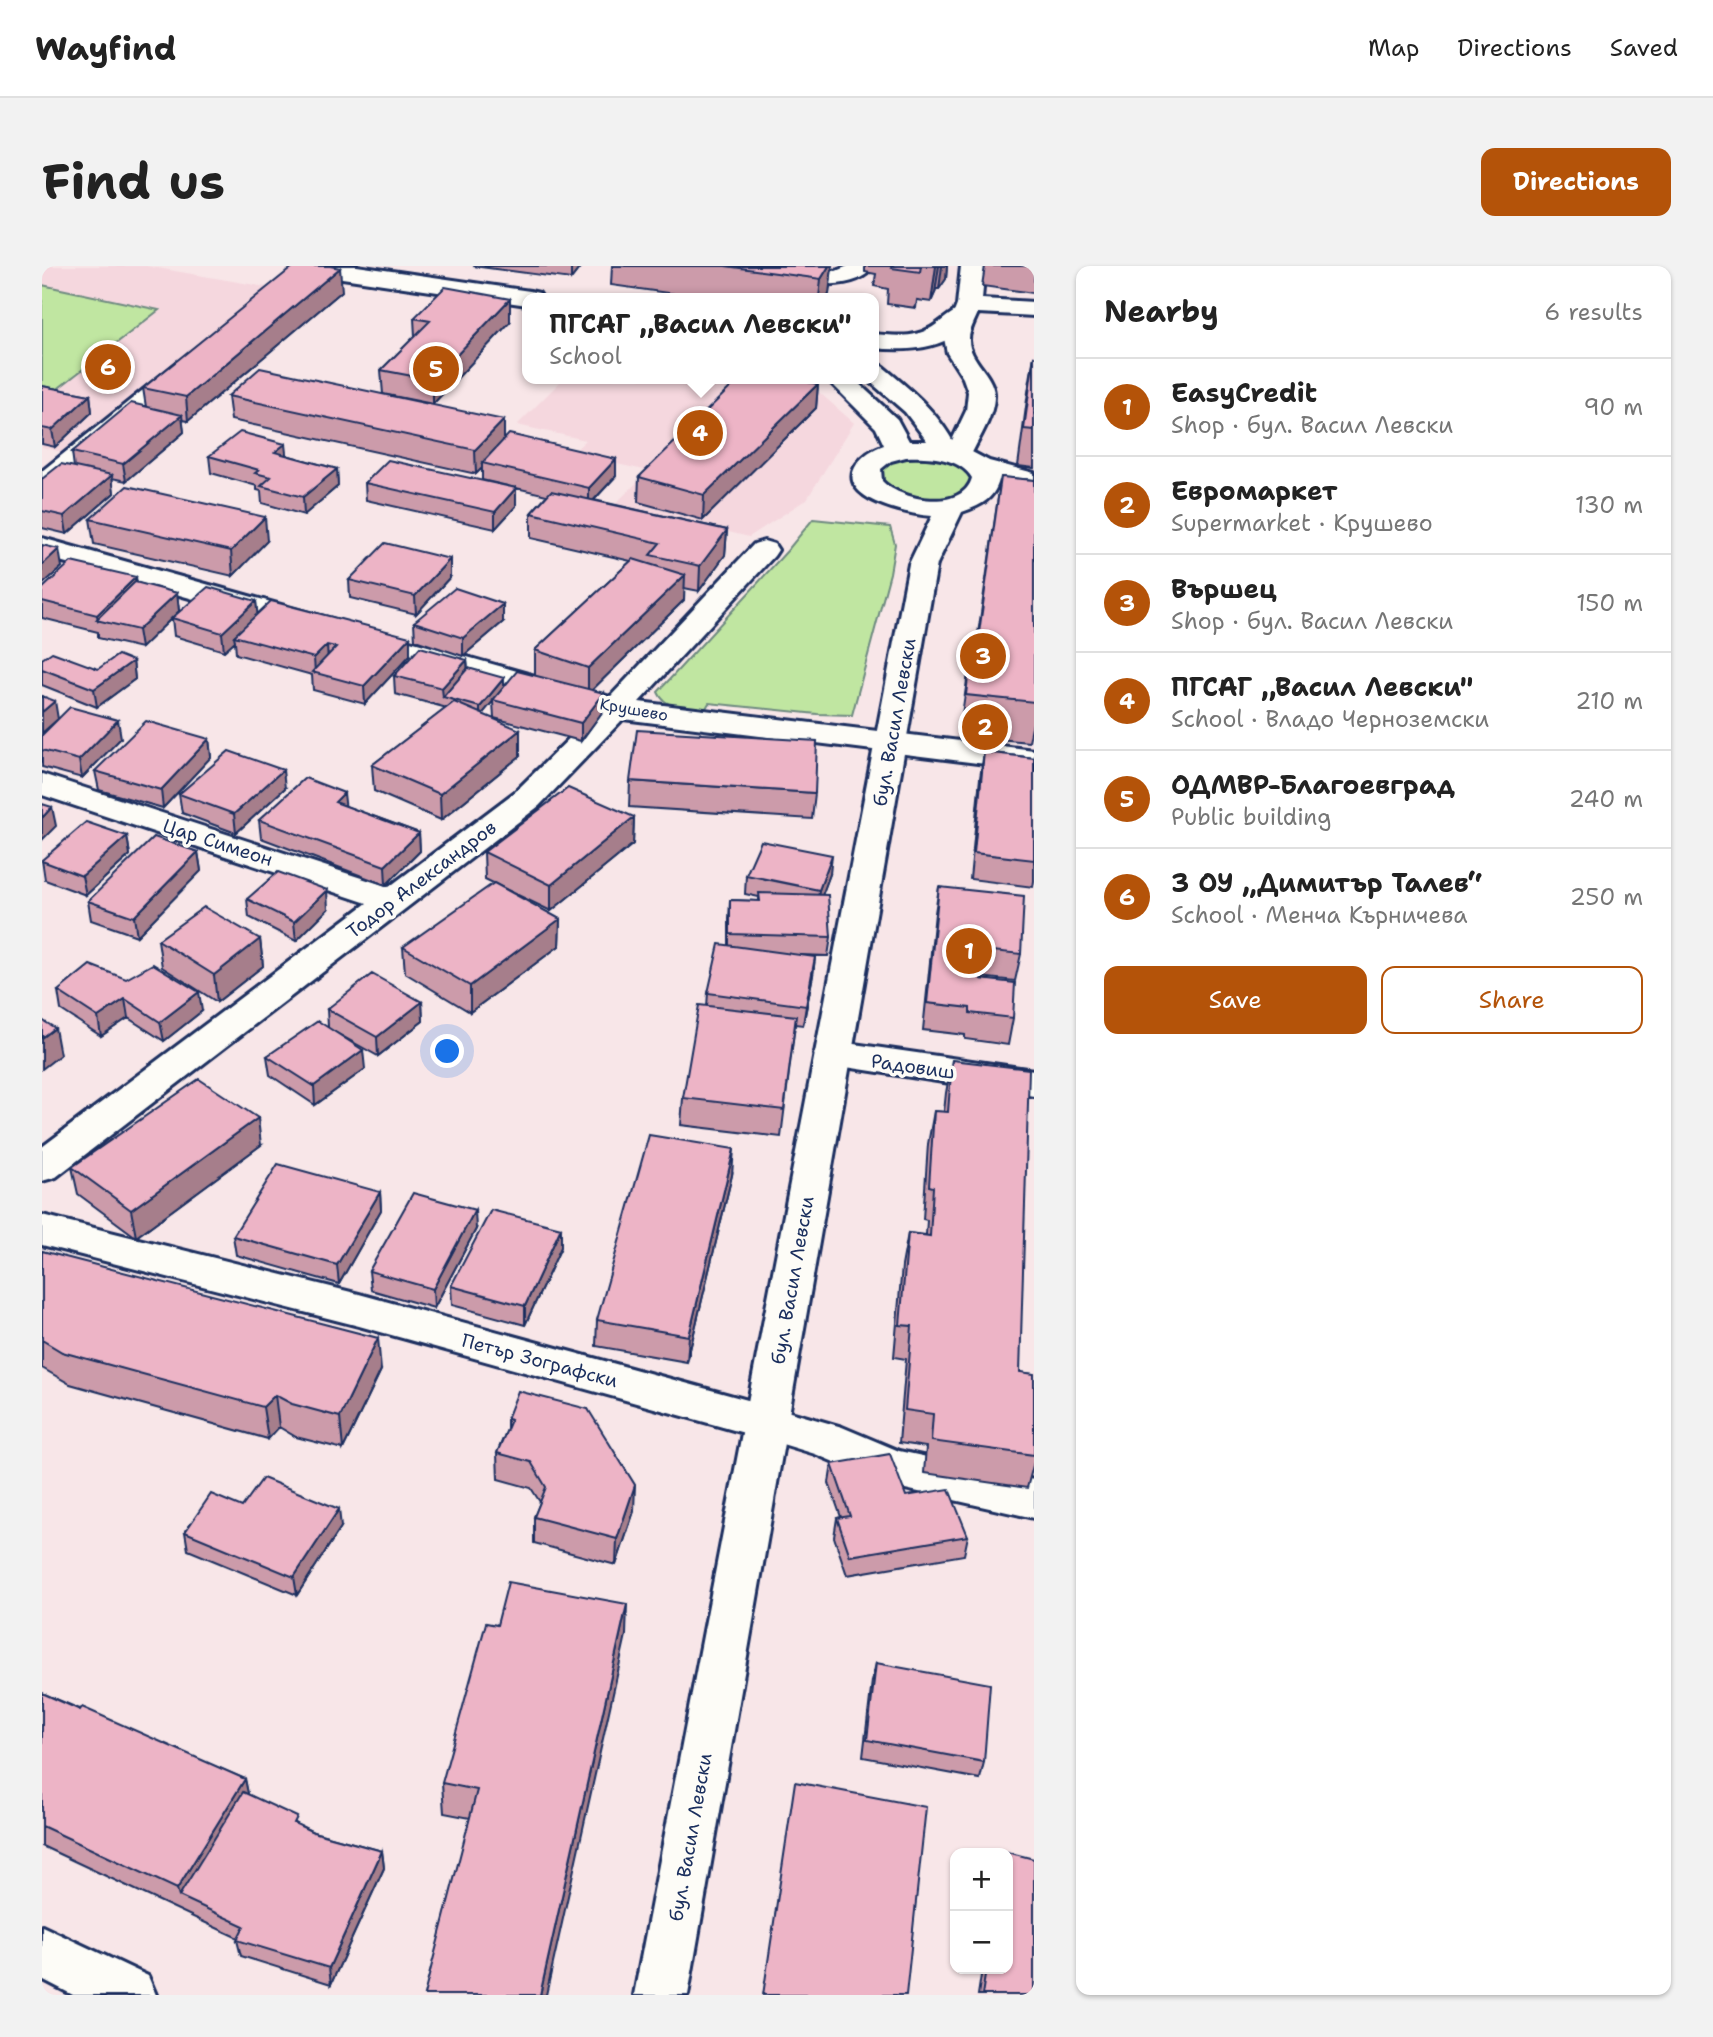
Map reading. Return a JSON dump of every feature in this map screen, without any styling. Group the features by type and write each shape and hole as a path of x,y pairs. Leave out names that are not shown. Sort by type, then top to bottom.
{"street":[{"path":"753,266 836,278 850,276 862,266"},
{"path":"961,457 979,411 981,392 960,354 956,338 967,309 972,266"},
{"path":"307,270 522,297"},
{"path":"879,341 912,344 930,341 967,309 1034,309"},
{"path":"42,485 202,355"},
{"path":"879,377 926,417 987,482 977,497"},
{"path":"845,384 888,425 900,450"},
{"path":"42,450 75,458"},
{"path":"1034,482 961,457 900,450 873,461 867,470 867,479 872,488 900,503 925,507 950,507 977,497 1034,492"},
{"path":"900,503 923,564"},
{"name":"бул. Васил Левски","path":"661,1995 923,564 950,507"},
{"name":"Крушево","path":"42,547 617,709 1034,760"},
{"name":"Тодор Александров","path":"42,1167 527,799 617,709 764,550"},
{"name":"Цар Симеон","path":"42,784 393,900"},
{"name":"Радовиш","path":"833,1054 1034,1083"},
{"name":"Петър Зографски","path":"42,1230 359,1310 766,1422 852,1449 892,1468 1034,1499"},
{"path":"42,1952 129,1995"}],"shaded area":[{"path":"42,266 146,266 272,288 69,454 42,447"},
{"path":"558,384 810,384 854,423 807,499 749,537 615,504 649,471 571,454 586,440 517,425"}],"green space":[{"path":"42,285 159,310 42,401"},
{"path":"911,453 958,460 977,483 949,502 915,501 880,484 879,468 886,462"},
{"path":"813,519 890,527 895,544 890,573 852,715 709,703 706,708 685,708 666,702 658,692"}],"building":[{"path":"294,266 340,268 186,397 143,388"},
{"path":"725,266 829,266 821,279"},
{"path":"921,266 920,272 891,268"},
{"path":"445,287 510,299 433,380 381,370 430,321 414,318"},
{"path":"1034,356 1034,430 1024,429"},
{"path":"260,368 504,420 475,450 228,396"},
{"path":"734,384 818,384 704,495 639,477"},
{"path":"42,386 90,395 52,430 42,428"},
{"path":"131,403 182,415 123,464 72,452"},
{"path":"240,432 285,444 275,452 337,469 303,497 261,486 271,477 255,473 259,470 209,456"},
{"path":"509,434 616,459 589,488 482,463"},
{"path":"388,460 516,488 495,512 365,483"},
{"path":"61,464 112,475 64,516 42,511 42,479"},
{"path":"1001,477 1034,480 1034,702 966,695 970,660 975,661"},
{"path":"127,486 265,517 231,551 90,519"},
{"path":"551,491 727,530 700,566 650,555 660,543 531,513"},
{"path":"385,543 450,559 415,596 349,580"},
{"path":"42,545 59,549 42,565"},
{"path":"633,559 685,575 588,668 535,650"},
{"path":"71,562 136,577 97,615 42,601 42,589"},
{"path":"135,582 177,593 138,630 96,620"},
{"path":"208,587 256,601 222,633 172,618"},
{"path":"455,588 503,604 463,638 414,622"},
{"path":"271,601 410,637 364,686 312,672 336,647 327,645 314,658 234,636"},
{"path":"420,647 467,660 442,688 394,676"},
{"path":"52,652 98,669 118,655 133,661 94,689 42,669 42,659"},
{"path":"468,668 504,678 480,707 443,697"},
{"path":"517,671 604,693 581,723 493,700"},
{"path":"42,696 55,701 42,712"},
{"path":"454,702 520,730 440,794 372,765"},
{"path":"70,707 118,720 79,760 42,750 42,735"},
{"path":"146,721 209,739 161,790 95,771"},
{"path":"637,730 817,741 815,793 630,781"},
{"path":"229,751 283,770 234,814 179,794"},
{"path":"984,752 1034,758 1034,860 974,853"},
{"path":"305,778 344,793 335,802 419,833 385,866 259,820"},
{"path":"568,788 634,817 551,885 484,852"},
{"path":"42,804 52,807 42,818"},
{"path":"86,822 127,836 82,876 42,861 42,860"},
{"path":"154,837 198,852 134,917 88,901"},
{"path":"761,841 832,855 819,890 746,875"},
{"path":"278,872 327,890 294,922 247,899"},
{"path":"494,883 560,919 470,986 403,947"},
{"path":"939,887 1024,896 1021,954 983,950 981,979 1015,983 1013,1018 970,1013 970,1008 927,1003"},
{"path":"759,893 828,895 831,937 730,934 730,900 760,901"},
{"path":"204,907 260,939 214,975 158,940"},
{"path":"719,944 815,957 806,1006 708,993"},
{"path":"153,964 199,992 160,1022 125,999 98,1017 58,991 90,965 126,979"},
{"path":"372,974 422,1002 377,1037 327,1009"},
{"path":"699,1005 796,1016 784,1110 683,1098"},
{"path":"42,1020 55,1028 42,1038"},
{"path":"318,1021 363,1050 314,1086 267,1056"},
{"path":"952,1060 1029,1069 1020,1372 1034,1374 1034,1455 931,1441 933,1414 905,1410 912,1326 900,1325 908,1233 930,1236 933,1187 929,1186 934,1111 948,1112"},
{"path":"199,1079 258,1118 131,1210 72,1167"},
{"path":"649,1135 734,1149 689,1336 597,1320"},
{"path":"278,1164 380,1192 337,1265 233,1236"},
{"path":"413,1193 475,1210 433,1289 369,1271"},
{"path":"491,1210 561,1228 525,1306 451,1286"},
{"path":"42,1251 378,1338 340,1417 292,1404 275,1395 263,1407 62,1352 42,1340"},
{"path":"518,1391 588,1409 635,1485 617,1539 534,1517 546,1487 531,1462 497,1453 511,1420 507,1419"},
{"path":"890,1454 906,1496 949,1489 968,1536 850,1556 837,1518 850,1516 832,1464"},
{"path":"263,1478 339,1509 294,1577 185,1532 211,1494 242,1507"},
{"path":"508,1582 627,1604 540,1995 424,1995 477,1790 442,1783 486,1623 497,1625"},
{"path":"876,1663 990,1684 984,1762 867,1740"},
{"path":"42,1693 80,1710 82,1707 245,1779 177,1889 42,1826"},
{"path":"795,1782 926,1807 906,1995 763,1995"},
{"path":"243,1792 297,1817 294,1823 313,1832 382,1851 329,1968 237,1940 244,1926 179,1896"},
{"path":"1013,1854 1034,1859 1034,1995 982,1995 985,1974 1013,1974"}],"place":[{"name":"3 ОУ „Димитър Талев“","path":"108,367"},
{"name":"ОДМВР-Благоевград","path":"436,369"},
{"name":"ПГСАГ ,,Васил Левски\"","path":"700,433"},
{"name":"Вършец","path":"983,656"},
{"name":"Евромаркет","path":"985,727"},
{"name":"EasyCredit","path":"969,951"}]}
